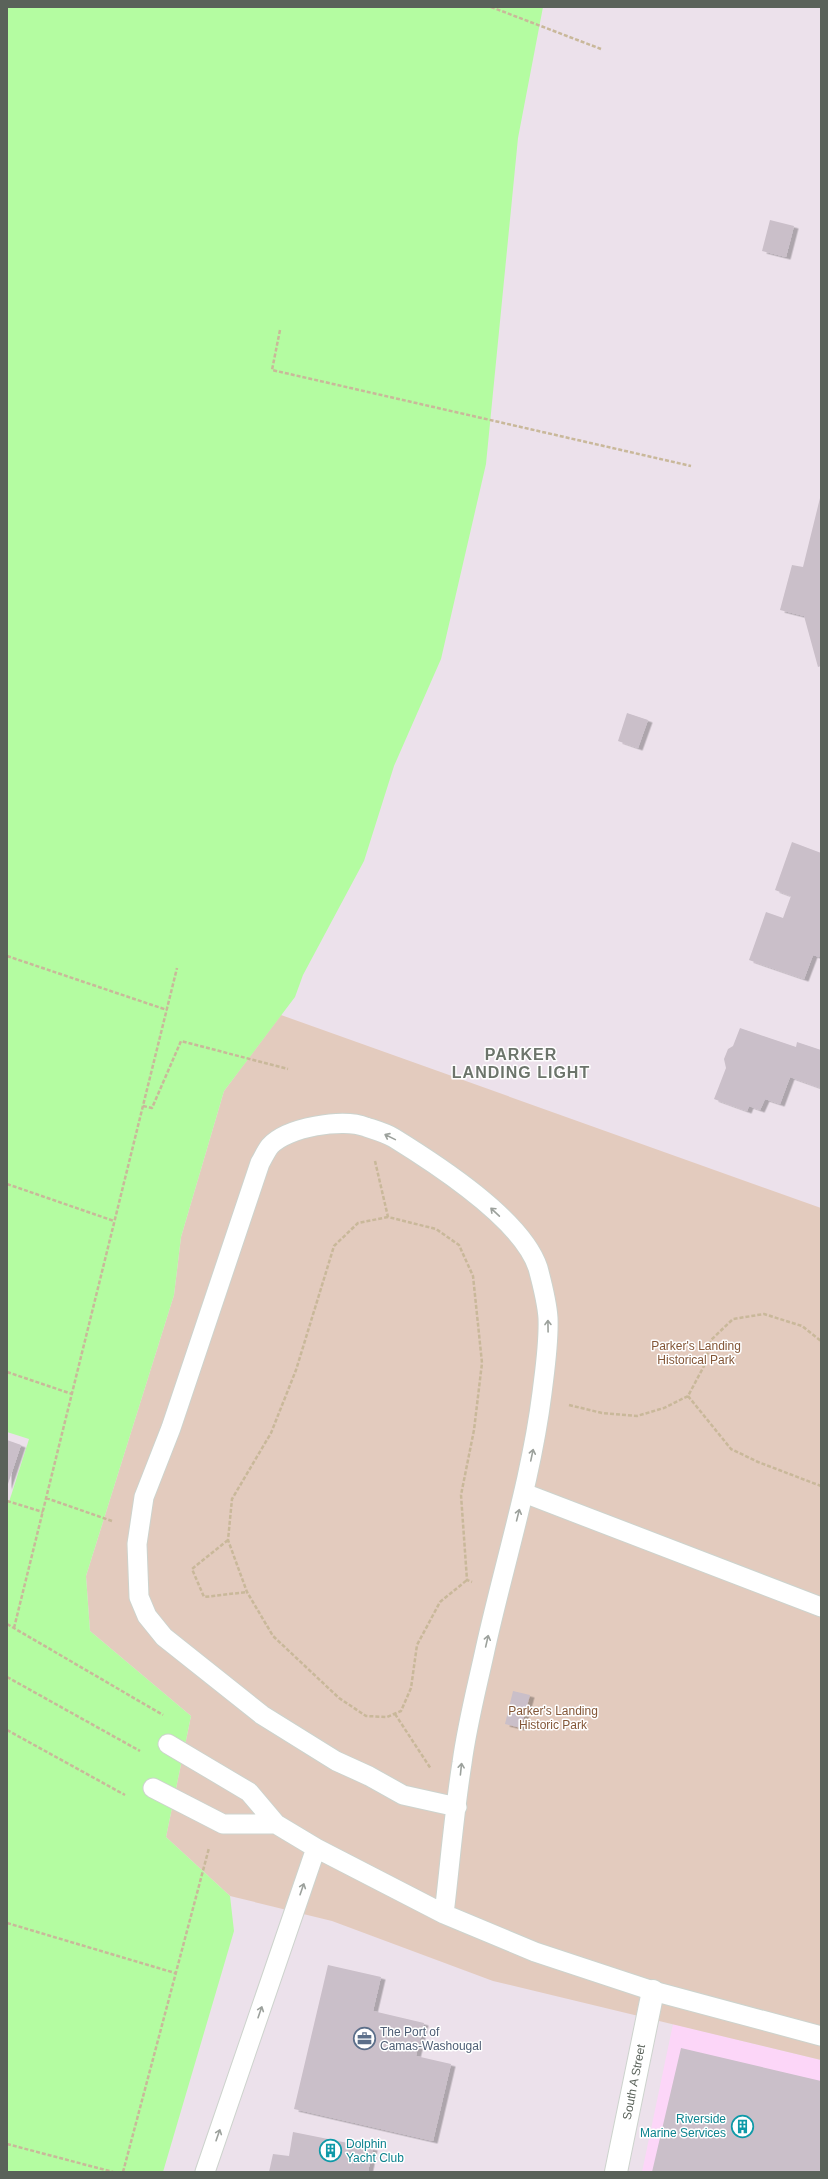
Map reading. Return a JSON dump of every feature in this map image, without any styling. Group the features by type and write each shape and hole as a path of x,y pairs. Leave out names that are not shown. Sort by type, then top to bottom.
{"street":[{"name":"South A Street","path":"616,2172 653,1991"}],"lane":[{"path":"444,1914 457,1807 462,1762 499,1591 524,1493 541,1399 549,1341 548,1314 537,1266 524,1244 505,1221 480,1198 442,1169 392,1137 357,1124 335,1123 314,1126 292,1133 271,1145 260,1163 171,1428 144,1497 137,1544 139,1597 147,1616 164,1637 262,1715 336,1761 369,1776 403,1795 457,1807"},
{"path":"524,1493 821,1607"},
{"path":"168,1744 249,1792 276,1824 316,1848 444,1914 535,1952 653,1991 821,2036"},
{"path":"153,1788 222,1824 276,1824"},
{"path":"205,2172 316,1848"}],"path":[{"path":"491,7 601,49"},
{"path":"280,330 272,370 691,466"},
{"path":"7,956 166,1010"},
{"path":"14,1628 177,968"},
{"path":"143,1106 152,1108 181,1041 288,1069"},
{"path":"375,1131 372,1148 388,1217"},
{"path":"7,1184 114,1221"},
{"path":"388,1217 436,1229 458,1245 474,1276 482,1363 474,1430 461,1495 467,1580 440,1602 420,1639 417,1645 411,1688 401,1711 387,1717 366,1716 339,1698 273,1636 247,1592 228,1540 232,1499 271,1433 296,1370 334,1246 358,1223 388,1217"},
{"path":"541,1399 602,1413 637,1416 664,1408 688,1396 704,1366 711,1340 733,1319 764,1314 802,1326 821,1341"},
{"path":"7,1372 72,1394"},
{"path":"688,1396 731,1449 758,1462 821,1486"},
{"path":"46,1498 112,1522"},
{"path":"7,1501 43,1512"},
{"path":"228,1540 192,1569 204,1597 247,1592"},
{"path":"467,1580 499,1591"},
{"path":"7,1624 170,1719"},
{"path":"7,1677 142,1753"},
{"path":"395,1714 457,1807"},
{"path":"7,1730 129,1797"},
{"path":"123,2172 210,1842"},
{"path":"7,1923 175,1973"},
{"path":"7,2144 113,2172"}],"shaded area":[{"path":"7,7 543,7 518,138 486,464 441,659 394,766 364,861 303,975 295,997 224,1091 181,1237 174,1295 86,1576 90,1631 191,1716 166,1837 230,1896 234,1931 163,2172 7,2172"},
{"name":"Riverside Marine Services","path":"673,2024 821,2060 821,2172 642,2172"}],"green space":[{"name":"Parker's Landing Historic Park","path":"281,1015 821,1208 821,2060 493,1981 332,1921 230,1896 166,1837 191,1716 90,1631 86,1576 174,1295 181,1237 224,1091"}],"pier":[{"path":"7,1432 29,1439 9,1502 7,1501"}],"building":[{"path":"770,220 794,226 786,257 762,251"},
{"path":"820,498 821,666 818,667 804,616 780,610 792,565 803,567"},
{"path":"627,713 648,720 638,748 618,741"},
{"path":"792,842 821,853 821,951 819,957 813,955 804,979 749,960 766,912 783,918 791,896 775,890"},
{"path":"740,1028 796,1047 797,1042 821,1050 821,1088 790,1077 780,1104 765,1099 760,1110 749,1106 747,1111 714,1099 726,1068 724,1059 728,1049 733,1046"},
{"path":"7,1440 21,1445 7,1487"},
{"path":"513,1691 530,1695 521,1728 505,1724"},
{"name":"The Port of Camas-Washougal","path":"328,1965 381,1977 373,2011 424,2023 416,2056 451,2064 433,2141 294,2109"},
{"name":"Riverside Marine Services","path":"681,2048 821,2081 821,2172 652,2172"},
{"name":"Dolphin Yacht Club","path":"293,2132 373,2148 368,2172 269,2172 273,2154 289,2156"}],"place":[{"name":"The Port of Camas-Washougal","path":"365,2039"},
{"name":"Riverside Marine Services","path":"742,2126"},
{"name":"Dolphin Yacht Club","path":"331,2151"}],"district":[{"name":"PARKER LANDING LIGHT","path":"521,1063"}],"park label":[{"name":"Parker's Landing Historical Park","path":"696,1353"}]}
